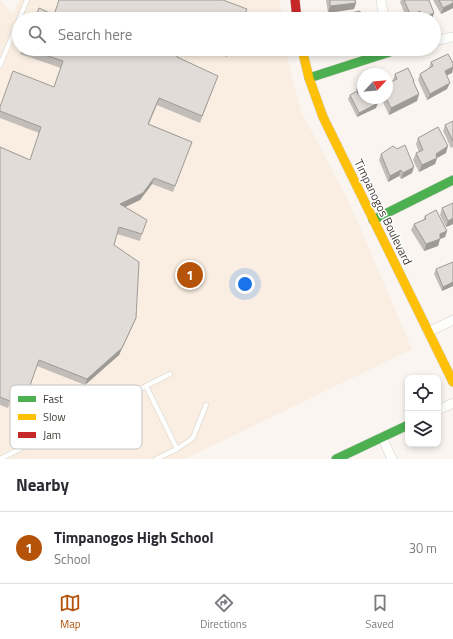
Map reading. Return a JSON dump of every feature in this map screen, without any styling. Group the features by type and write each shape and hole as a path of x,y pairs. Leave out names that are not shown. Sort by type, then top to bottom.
{"street":[{"path":"295,0 296,12"},
{"path":"381,0 383,12"},
{"path":"441,40 453,37"},
{"name":"Timpanogos Boulevard","path":"304,56 309,78 323,117 453,382"},
{"path":"309,78 372,56"},
{"path":"373,220 453,180"},
{"path":"428,332 453,320"},
{"path":"441,409 453,403"},
{"path":"336,459 405,426"},
{"path":"382,437 392,459"}],"lane":[{"path":"22,12 27,0"},
{"path":"0,65 12,36"},
{"path":"142,388 170,374"},
{"path":"146,386 177,449"},
{"path":"156,459 177,449 193,438 206,405"},
{"path":"0,459 20,449"}],"shaded area":[{"path":"0,0 12,13 12,56 287,56 301,111 349,202 412,349 185,459 0,459"},
{"path":"19,0 280,0 281,12 14,12"}],"building":[{"path":"59,0 223,0 247,9 246,12 55,12"},
{"path":"330,0 355,0 356,3 330,6"},
{"path":"404,0 429,0 434,12 420,11 409,12"},
{"path":"439,0 453,0 453,3 443,8"},
{"path":"39,8 48,12 38,12"},
{"path":"448,54 453,63 453,67 445,71 450,83 430,94 420,74 433,66 431,62"},
{"path":"48,56 177,56 218,76 202,116 159,98 148,124 192,142 175,186 154,178 143,193 120,204 147,220 142,234 119,227 114,245 139,262 136,318 122,348 87,379 39,360 30,385 10,385 10,401 0,397 0,147 30,160 41,127 0,111 0,107 13,71 54,87 63,61"},
{"path":"408,68 419,94 391,108 389,104 393,104 393,81 397,79 395,74"},
{"path":"357,91 357,104 376,104 359,113 350,95"},
{"path":"453,121 453,141 445,125"},
{"path":"438,127 448,146 436,154 437,158 422,165 416,153 423,150 418,138"},
{"path":"405,145 414,167 403,173 401,170 390,176 381,154 393,146 397,149"},
{"path":"453,203 453,218 448,221 442,208"},
{"path":"436,210 447,231 440,234 440,239 426,244 414,224 426,219 425,216"},
{"path":"453,262 453,282 443,287 436,269"}],"traffic: fast":[{"path":"309,78 377,56"},
{"path":"373,220 453,180"},
{"path":"336,459 405,426"}],"traffic: slow":[{"path":"304,56 309,78 323,117 453,382"}],"traffic: jam":[{"path":"295,0 296,12"}],"place":[{"name":"Timpanogos High School","path":"190,275"}]}
